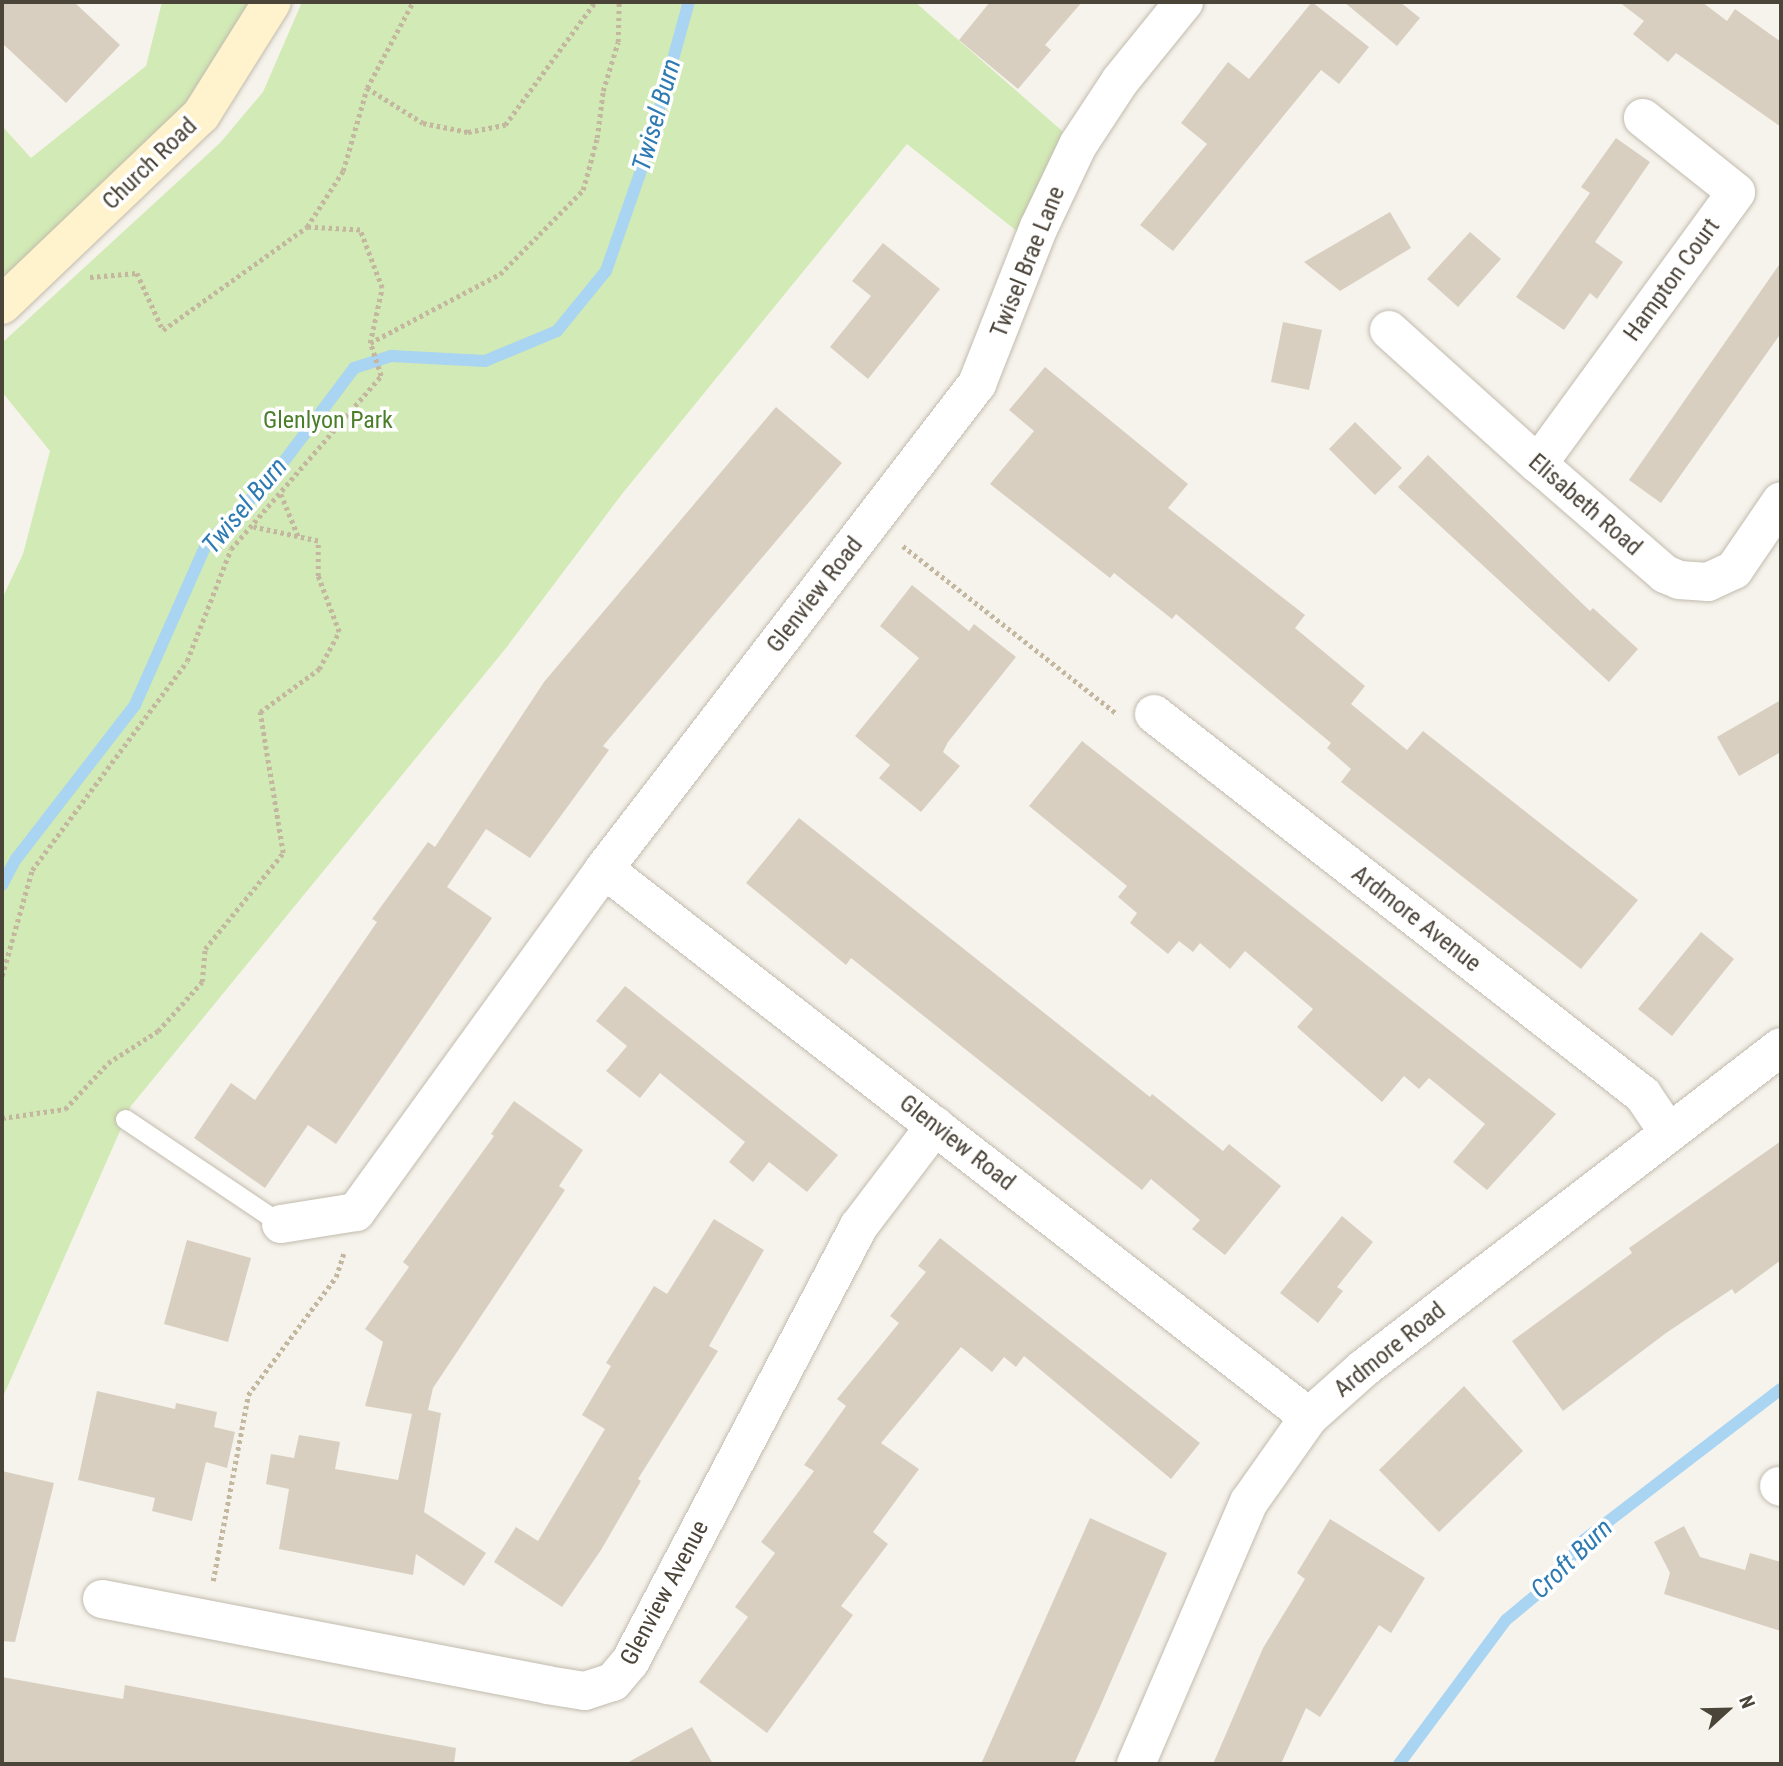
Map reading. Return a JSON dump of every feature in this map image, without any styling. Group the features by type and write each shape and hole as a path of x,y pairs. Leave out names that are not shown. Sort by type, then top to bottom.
{"street":[{"name":"Church Road","path":"2,305 201,115 272,2"},
{"name":"Twisel Brae Lane","path":"872,522 977,384 1039,227 1078,145 1119,81 1184,2"},
{"name":"Hampton Court","path":"1538,464 1736,192 1643,118"},
{"name":"Elisabeth Road","path":"1389,330 1665,574 1694,583 1708,582 1734,570 1781,501"},
{"name":"Glenview Road","path":"356,1212 604,869 872,522"},
{"name":"Ardmore Avenue","path":"1154,715 1643,1095 1668,1132"},
{"name":"Glenview Road","path":"604,869 1310,1417"},
{"name":"Ardmore Road","path":"1136,1764 1249,1502 1310,1417 1364,1368 1781,1046"},
{"name":"Glenview Avenue","path":"102,1599 571,1689 586,1691 612,1682 630,1662 859,1226 935,1126"},
{"path":"281,1224 356,1212"}],"lane":[{"path":"125,1119 281,1224"}],"path":[{"path":"82,277 137,273 163,331 307,228 343,170 367,88 413,2"},
{"path":"367,88 423,123 468,132 505,125 595,2"},
{"path":"370,343 500,274 583,190 597,138 603,90 618,42 619,2"},
{"path":"2,976 32,870 187,661 231,549 253,527 381,376 370,343 382,288 360,230 307,228"},
{"path":"281,494 299,539"},
{"path":"872,522 1130,724 1154,715"},
{"path":"2,1118 65,1109 108,1063 158,1031 202,982 205,949 283,853 260,712 319,669 339,632 317,576 317,541 253,527"},
{"path":"206,1620 248,1395 336,1277 356,1212"}],"green space":[{"path":"162,2 258,2 177,122 8,279 2,270 2,126 31,158 146,66"},
{"name":"Glenlyon Park","path":"302,2 915,2 1078,145 1033,244 907,144 622,494 506,648 131,1106 2,1399 2,599 23,554 50,451 2,392 2,343 220,143 263,92"}],"building":[{"path":"2,2 74,2 120,45 66,103 2,43"},
{"path":"990,2 1082,2 1045,45 1051,50 1018,89 959,40"},
{"path":"1312,2 1369,47 1339,84 1321,70 1173,251 1140,225 1207,144 1181,123 1228,62 1249,79"},
{"path":"1344,2 1400,2 1420,18 1397,46"},
{"path":"1619,2 1702,2 1727,21 1735,9 1781,42 1781,127 1676,53 1668,62 1633,34 1644,21"},
{"path":"1616,138 1650,162 1595,242 1623,262 1597,299 1590,293 1564,330 1516,297 1590,193 1581,187"},
{"path":"1390,212 1411,248 1340,291 1304,262"},
{"path":"1470,232 1501,259 1458,307 1427,279"},
{"path":"883,243 940,289 868,379 830,347 871,296 852,281"},
{"path":"1781,262 1781,333 1661,503 1629,480"},
{"path":"1283,322 1322,330 1309,390 1271,382"},
{"path":"1045,367 1188,484 1168,508 1305,615 1295,628 1365,686 1351,704 1407,750 1423,731 1638,900 1581,969 1341,782 1351,769 1327,748 1331,743 1176,614 1172,619 1114,573 1110,578 990,484 1034,431 1009,410"},
{"path":"776,407 842,463 603,746 609,750 530,858 486,829 447,887 492,918 336,1144 308,1125 265,1188 194,1138 231,1083 255,1100 377,922 372,919 428,842 435,847 544,682"},
{"path":"1355,422 1402,468 1375,495 1329,449"},
{"path":"1428,455 1590,611 1593,608 1638,649 1609,682 1398,487"},
{"path":"912,585 969,631 974,624 1016,657 948,742 943,752 960,766 921,812 879,778 890,765 855,736 919,658 880,626"},
{"path":"1781,700 1781,752 1739,776 1717,737"},
{"path":"1082,741 1556,1114 1487,1190 1453,1162 1485,1124 1429,1078 1419,1089 1404,1076 1382,1102 1297,1027 1313,1009 1245,951 1230,969 1200,943 1193,952 1179,941 1168,954 1130,923 1137,913 1118,897 1127,886 1029,806"},
{"path":"799,818 1150,1097 1152,1094 1223,1151 1229,1144 1281,1186 1225,1255 1192,1229 1200,1220 1151,1179 1142,1190 851,958 846,965 746,883"},
{"path":"1701,932 1734,959 1672,1036 1638,1009"},
{"path":"625,986 838,1155 807,1192 769,1162 753,1182 729,1162 745,1142 660,1073 640,1098 606,1071 627,1046 596,1021"},
{"path":"514,1101 583,1150 559,1186 565,1190 433,1388 428,1410 441,1413 424,1512 486,1553 464,1586 416,1554 413,1575 279,1549 289,1489 266,1484 271,1454 294,1458 299,1435 340,1442 335,1469 398,1480 412,1414 365,1406 383,1342 365,1329 409,1267 403,1262 494,1136 491,1134"},
{"path":"1781,1141 1781,1260 1735,1294 1732,1289 1666,1333 1563,1411 1512,1341 1632,1253 1629,1248"},
{"path":"1342,1216 1373,1242 1337,1287 1343,1291 1318,1323 1280,1293"},
{"path":"714,1219 764,1250 709,1346 718,1351 638,1479 641,1481 601,1550 562,1607 494,1562 516,1527 538,1541 605,1429 582,1415 611,1366 606,1363 654,1286 667,1294"},
{"path":"940,1238 1200,1443 1171,1479 1024,1356 1016,1367 1004,1357 992,1372 961,1347 881,1443 919,1469 873,1532 888,1544 841,1606 853,1615 767,1733 699,1682 748,1617 735,1607 775,1553 761,1542 814,1471 804,1465 846,1406 837,1399 899,1323 890,1316 926,1272 918,1266"},
{"path":"187,1240 251,1258 228,1342 164,1324"},
{"path":"1464,1386 1523,1451 1439,1532 1379,1470"},
{"path":"97,1391 175,1409 176,1403 217,1412 214,1427 235,1432 227,1468 206,1462 192,1521 152,1511 155,1498 78,1480"},
{"path":"2,1471 54,1483 15,1642 2,1641"},
{"path":"1090,1518 1167,1553 1099,1709 1074,1764 981,1764"},
{"path":"1330,1519 1425,1578 1391,1633 1379,1625 1320,1717 1306,1708 1281,1764 1213,1764 1263,1648 1305,1579 1297,1573"},
{"path":"1684,1526 1700,1557 1745,1570 1750,1553 1781,1562 1781,1631 1664,1594 1670,1573 1654,1542"},
{"path":"2,1677 123,1699 125,1685 456,1748 454,1764 2,1764"},
{"path":"692,1727 713,1764 625,1764"}],"waterway":[{"name":"Twisel Burn","path":"2,885 16,859 135,705 206,545 273,476 354,368 391,356 485,361 557,331 606,271 647,153 689,2"},
{"name":"Croft Burn","path":"1399,1764 1506,1620 1553,1581 1584,1540 1781,1389"}]}
